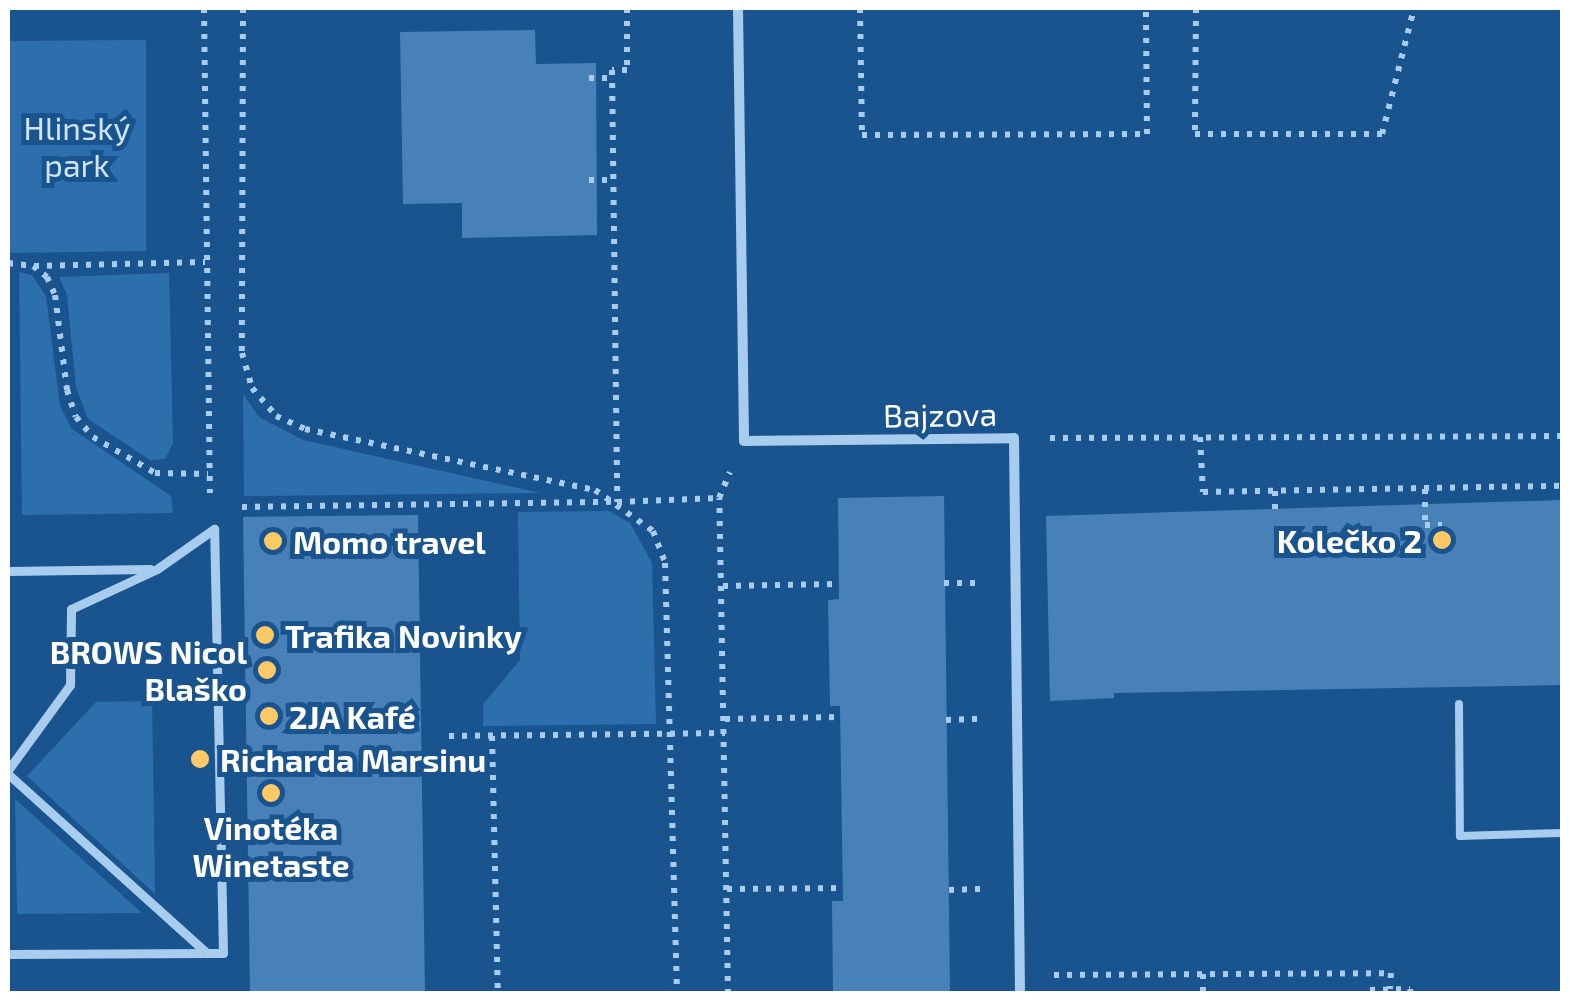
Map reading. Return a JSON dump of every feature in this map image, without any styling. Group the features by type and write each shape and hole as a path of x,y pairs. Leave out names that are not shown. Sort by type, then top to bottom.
{"street":[{"path":"738,8 744,441"},
{"name":"Bajzova","path":"744,441 1014,438 1020,994"},
{"path":"207,953 8,772 70,685 71,609 156,568 214,529"},
{"path":"8,954 223,953 214,529"},
{"path":"8,570 156,568"}],"lane":[{"path":"1459,704 1460,836 1562,833"}],"path":[{"path":"204,8 208,474 214,529"},
{"path":"244,8 242,353 252,388 276,416 305,428 595,490 653,531 664,563 677,994"},
{"path":"617,502 612,70 627,70 627,8"},
{"path":"860,8 862,135 1147,134 1146,8"},
{"path":"1196,8 1195,134 1382,134 1414,8"},
{"path":"588,78 612,78"},
{"path":"588,180 614,180"},
{"path":"8,263 33,266 206,262"},
{"path":"33,266 46,277 55,295 67,390 76,417 94,437 155,473 208,474"},
{"path":"1014,438 1562,436"},
{"path":"1200,437 1202,492 1562,486"},
{"path":"728,994 719,498 744,441"},
{"path":"1425,489 1425,525 1442,525"},
{"path":"1274,491 1275,510"},
{"path":"214,529 242,506 719,498"},
{"path":"723,586 838,584"},
{"path":"725,719 840,717"},
{"path":"449,736 725,733"},
{"path":"492,736 498,994"},
{"path":"727,889 842,888"},
{"path":"1020,975 1391,973 1390,990"},
{"path":"1202,974 1203,994"},
{"path":"1370,990 1410,990 1410,994"}],"green space":[{"name":"Hlinský park","path":"146,40 146,251 8,253 8,41"},
{"path":"19,272 32,275 46,296 60,406 72,429 171,496 173,513 22,515"},
{"path":"169,273 173,443 165,459 150,460 88,419 76,387 67,295 59,277"},
{"path":"243,394 259,417 303,440 540,493 244,496"},
{"path":"609,511 630,523 652,563 656,724 483,726 483,704 520,660 518,512"},
{"path":"152,701 155,894 27,776 96,702"},
{"path":"15,799 142,913 17,914"}],"building":[{"path":"535,30 536,64 596,63 597,235 462,238 462,203 403,204 400,32"},
{"path":"944,496 950,994 833,994 832,901 843,901 840,706 830,706 828,600 839,599 838,498"},
{"path":"1562,500 1562,685 1114,693 1114,698 1050,701 1046,516"},
{"path":"418,515 425,994 250,994 243,517"}],"place":[{"name":"Kolečko 2","path":"1442,540"},
{"name":"Momo travel","path":"273,541"},
{"name":"Trafika Novinky","path":"265,635"},
{"name":"BROWS Nicol Blaško","path":"267,670"},
{"name":"2JA Kafé","path":"269,716"},
{"name":"Richarda Marsinu","path":"200,759"},
{"name":"Vinotéka Winetaste","path":"271,793"}]}
